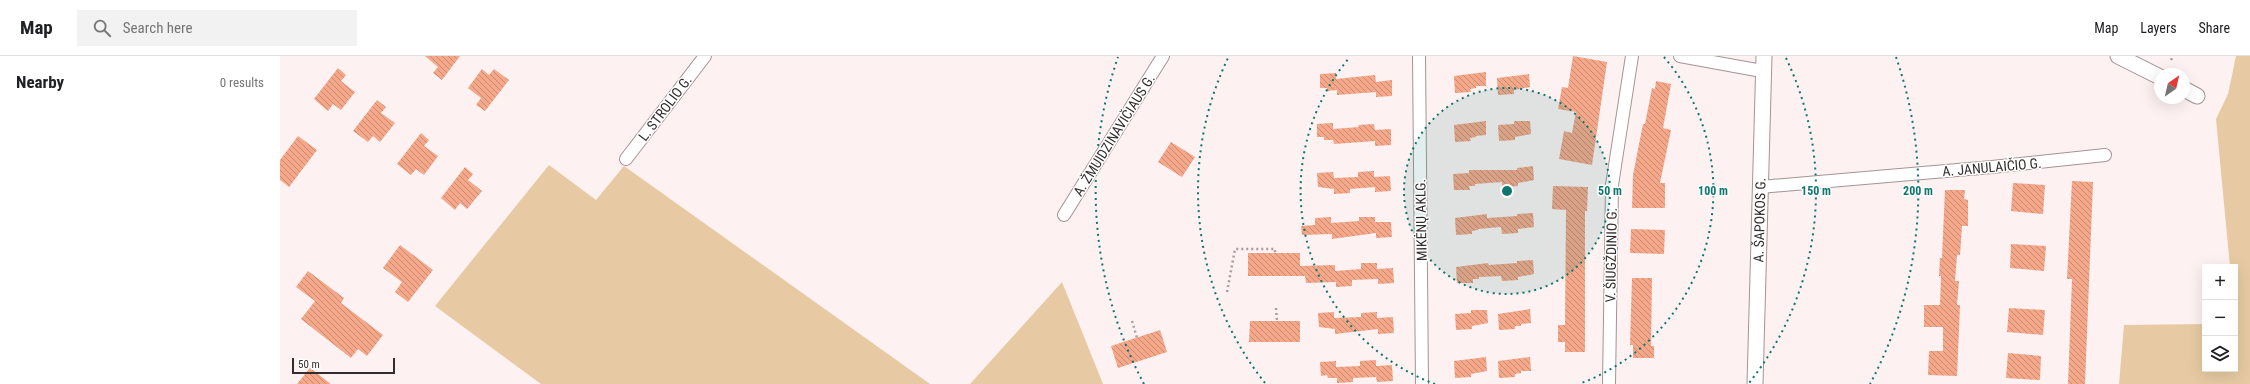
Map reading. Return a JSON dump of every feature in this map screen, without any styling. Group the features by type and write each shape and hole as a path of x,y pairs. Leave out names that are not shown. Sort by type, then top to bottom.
{"street":[{"name":"L. STROLIO G.","path":"626,159 705,56"},
{"name":"A. ŽMUIDZINAVIČIAUS G.","path":"1064,215 1163,56"},
{"name":"MIKĖNŲ AKLG.","path":"1419,56 1422,384"},
{"name":"V. ŠIUGŽDINIO G.","path":"1609,384 1612,184 1632,56"},
{"path":"1680,56 1763,63"},
{"path":"2118,56 2154,74"},
{"name":"A. ŠAPOKOS G.","path":"1755,384 1763,63"},
{"name":"A. JANULAIČIO G.","path":"1760,187 1992,167 2104,155"}],"path":[{"path":"2171,60 2173,56"},
{"path":"1227,292 1235,249 1274,249 1274,253"},
{"path":"1276,308 1277,321"},
{"path":"1132,321 1137,338"}],"shaded area":[{"path":"2236,56 2250,56 2250,384 2119,384 2124,325 2202,324 2202,372 2238,372 2238,264 2230,264 2216,119 2228,94"},
{"path":"549,165 596,200 624,166 930,384 541,384 435,306"},
{"path":"1062,282 1103,384 970,384"}],"building":[{"path":"425,56 460,56 442,80 433,73 438,67"},
{"path":"1573,56 1607,62 1592,165 1559,159 1564,131 1572,133 1576,112 1558,109 1562,87 1568,88"},
{"path":"338,68 346,75 341,81 355,92 341,110 333,104 328,111 314,99"},
{"path":"482,69 489,75 494,69 509,80 485,111 476,105 481,98 468,88"},
{"path":"1486,72 1486,86 1476,86 1476,88 1470,89 1471,92 1455,93 1454,76"},
{"path":"1336,73 1336,79 1375,75 1376,82 1392,80 1392,96 1376,97 1376,92 1337,95 1337,90 1327,91 1327,88 1320,88 1320,74"},
{"path":"1529,74 1530,87 1514,90 1514,94 1498,95 1497,78"},
{"path":"1656,81 1671,84 1663,128 1671,130 1660,183 1665,183 1665,208 1632,208 1633,175 1643,124 1645,124 1652,88 1655,89"},
{"path":"377,100 386,107 381,113 395,123 380,142 373,136 368,142 353,131"},
{"path":"1486,121 1486,135 1470,138 1471,141 1455,142 1454,125"},
{"path":"1514,121 1530,121 1531,134 1515,137 1515,140 1499,141 1498,125 1514,124"},
{"path":"1333,123 1333,129 1374,124 1375,130 1391,129 1391,145 1375,146 1375,141 1334,144 1333,140 1324,140 1324,137 1317,137 1317,124"},
{"path":"421,133 429,140 424,146 438,156 424,175 416,169 411,175 397,164"},
{"path":"298,136 317,150 289,187 280,180 280,160"},
{"path":"1171,142 1195,157 1182,177 1158,162"},
{"path":"1533,166 1534,180 1518,183 1518,186 1502,187 1502,182 1475,184 1475,186 1469,186 1470,190 1454,190 1453,174 1469,173 1469,170 1517,170 1517,168"},
{"path":"465,167 473,174 468,180 482,191 467,209 460,203 455,210 441,198"},
{"path":"1374,171 1374,177 1390,176 1391,191 1375,192 1375,187 1350,189 1350,193 1334,194 1334,189 1318,187 1317,173 1333,172 1334,178 1358,177 1358,172"},
{"path":"2072,181 2093,182 2085,384 2068,384 2072,279 2067,279"},
{"path":"2013,183 2045,185 2043,214 2011,211"},
{"path":"1553,186 1588,187 1587,211 1585,211 1585,352 1565,352 1565,342 1558,342 1558,325 1565,325 1566,210 1552,209"},
{"path":"1945,190 1965,190 1964,199 1968,200 1968,226 1962,226 1960,255 1957,255 1955,281 1959,281 1957,305 1960,305 1957,376 1928,375 1929,351 1943,351 1943,327 1924,327 1924,305 1940,305 1941,276 1939,276 1940,258 1942,258"},
{"path":"1533,213 1534,227 1518,229 1518,233 1502,234 1501,227 1478,229 1472,231 1472,234 1456,235 1455,218 1487,214 1487,218 1517,216 1517,214"},
{"path":"1331,217 1331,223 1359,221 1359,217 1375,217 1375,222 1391,222 1392,237 1376,238 1376,233 1332,239 1332,234 1302,235 1301,226 1315,225 1315,218"},
{"path":"1631,229 1665,230 1664,254 1630,253"},
{"path":"2011,244 2046,246 2044,271 2010,268"},
{"path":"400,245 433,270 408,302 395,292 402,282 383,268"},
{"path":"1248,253 1300,253 1300,266 1335,265 1335,271 1361,269 1361,263 1377,263 1377,269 1393,268 1394,283 1378,284 1378,279 1352,280 1352,286 1336,287 1336,282 1306,283 1305,276 1248,276"},
{"path":"1533,260 1534,274 1518,277 1518,280 1502,281 1501,276 1479,277 1479,279 1473,279 1473,283 1457,283 1456,267 1488,263 1489,265 1517,263 1517,261"},
{"path":"308,271 344,298 341,303 383,335 367,356 358,349 351,358 301,319 315,301 296,287"},
{"path":"1632,278 1652,278 1651,346 1654,346 1654,358 1633,358 1633,345 1630,345"},
{"path":"2009,308 2045,310 2043,335 2007,332"},
{"path":"1530,309 1531,323 1515,326 1515,329 1499,330 1498,314"},
{"path":"1471,310 1487,310 1488,323 1472,326 1472,329 1456,330 1455,314 1471,313"},
{"path":"1334,312 1334,318 1361,317 1361,313 1377,312 1377,318 1393,317 1394,333 1378,334 1378,329 1335,334 1335,329 1319,327 1318,313"},
{"path":"1250,321 1300,321 1300,342 1249,342"},
{"path":"1160,330 1167,352 1118,368 1111,346"},
{"path":"2008,353 2041,356 2040,380 2006,378"},
{"path":"1486,357 1487,371 1471,374 1471,377 1455,378 1454,361"},
{"path":"1530,357 1531,371 1521,371 1521,373 1515,374 1515,377 1499,378 1498,361"},
{"path":"1376,360 1376,366 1392,365 1393,381 1377,382 1376,377 1353,378 1353,382 1337,383 1337,378 1328,378 1327,375 1321,376 1320,362 1336,361 1336,367 1360,366 1360,361"},
{"path":"310,368 331,384 297,384"}]}
